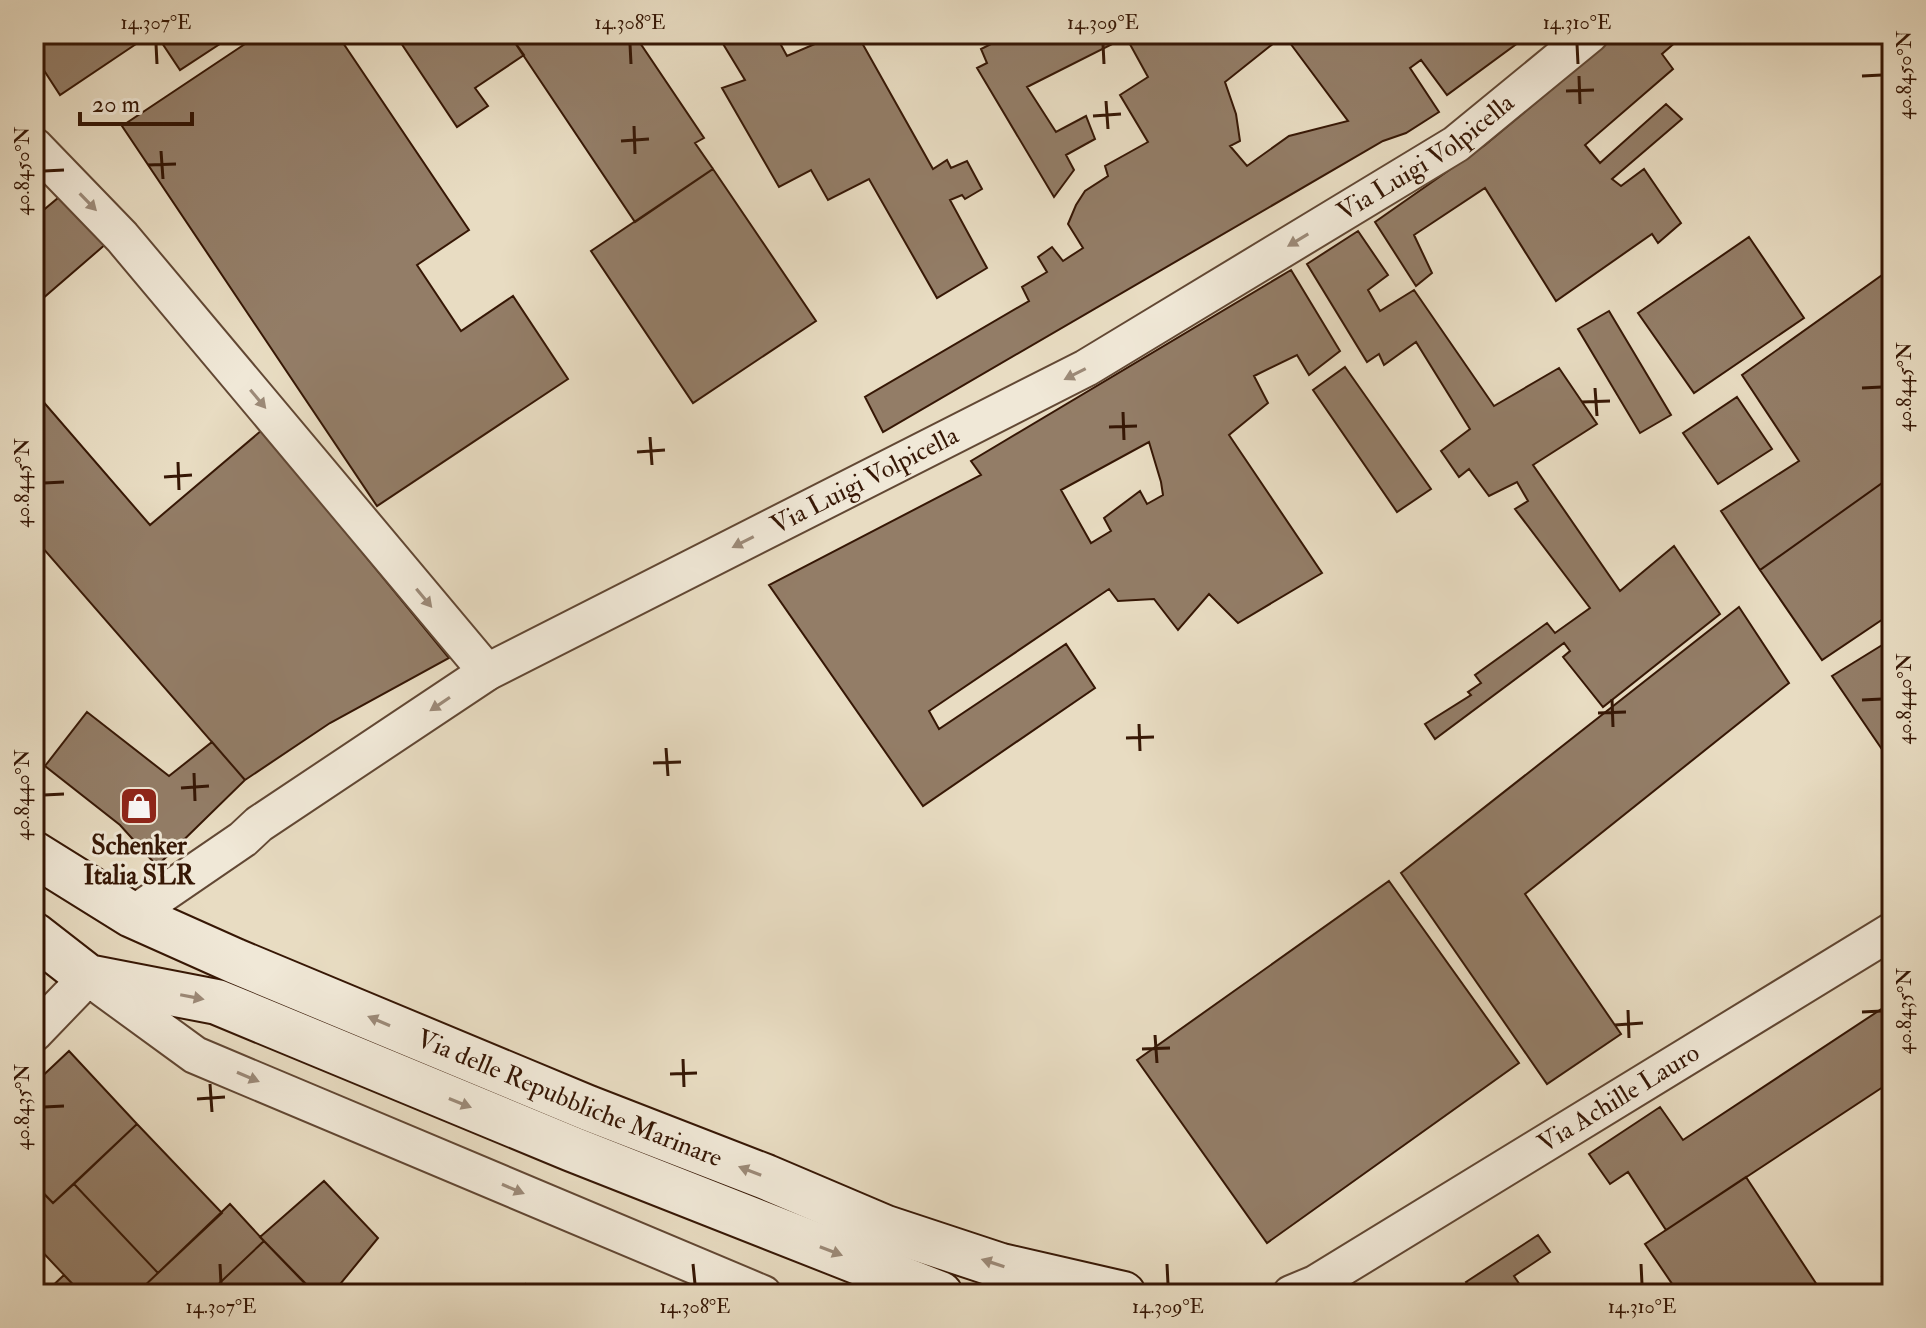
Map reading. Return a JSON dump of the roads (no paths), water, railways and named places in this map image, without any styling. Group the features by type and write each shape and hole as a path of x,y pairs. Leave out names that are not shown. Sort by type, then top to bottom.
{"main road":[{"name":"Via delle Repubbliche Marinare","path":"34,854 132,915 588,1108 766,1177 886,1228 1001,1266 1123,1294"},
{"name":"Via delle Repubbliche Marinare","path":"34,935 88,977 217,1002 572,1149 940,1294"}],"street":[{"name":"Via Luigi Volpicella","path":"132,915 243,839 259,824 487,672 1086,368 1456,144 1590,34"},
{"path":"34,146 122,237 487,672"},
{"name":"Via Achille Lauro","path":"1291,1294 1315,1284 1338,1280 1892,931"},
{"path":"34,1033 88,977 195,1055 763,1294"}],"place":[{"name":"Schenker Italia SLR","path":"139,806"}]}
